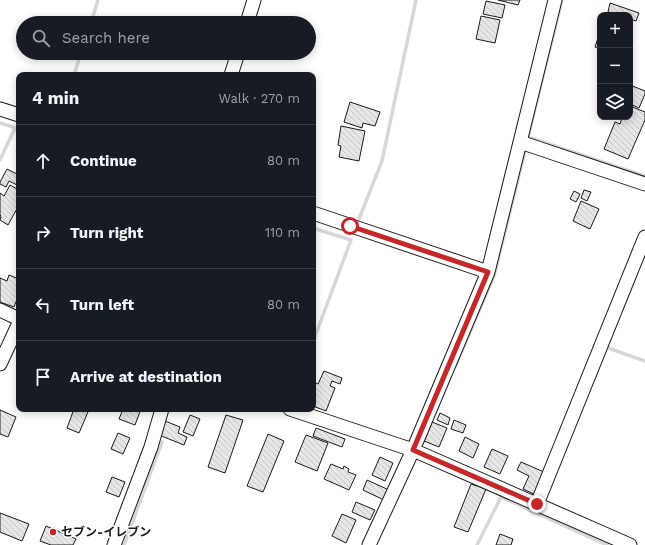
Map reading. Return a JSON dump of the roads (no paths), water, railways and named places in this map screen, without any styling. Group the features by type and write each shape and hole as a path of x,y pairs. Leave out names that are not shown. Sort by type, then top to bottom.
{"street":[{"path":"249,16 254,0"},
{"path":"369,545 413,450 488,272 524,143 554,0"},
{"path":"232,72 236,60"},
{"path":"0,108 16,114"},
{"path":"524,143 645,184"},
{"path":"316,214 488,272"},
{"path":"537,504 645,237"},
{"path":"0,310 16,318"},
{"path":"0,364 16,329"},
{"path":"114,545 151,447 161,412"},
{"path":"299,412 413,450 630,545"}],"waterway":[{"path":"93,16 98,0"},
{"path":"359,219 382,161 416,0"},
{"path":"527,141 562,0"},
{"path":"75,72 79,60"},
{"path":"0,123 16,128"},
{"path":"0,160 15,128"},
{"path":"528,137 645,176"},
{"path":"455,367 494,276 526,147"},
{"path":"316,229 351,240 316,334"},
{"path":"608,348 645,361"},
{"path":"124,545 162,442"},
{"path":"477,545 501,497 607,545"}],"place":[{"name":"セブン-イレブン","path":"53,532"}]}
